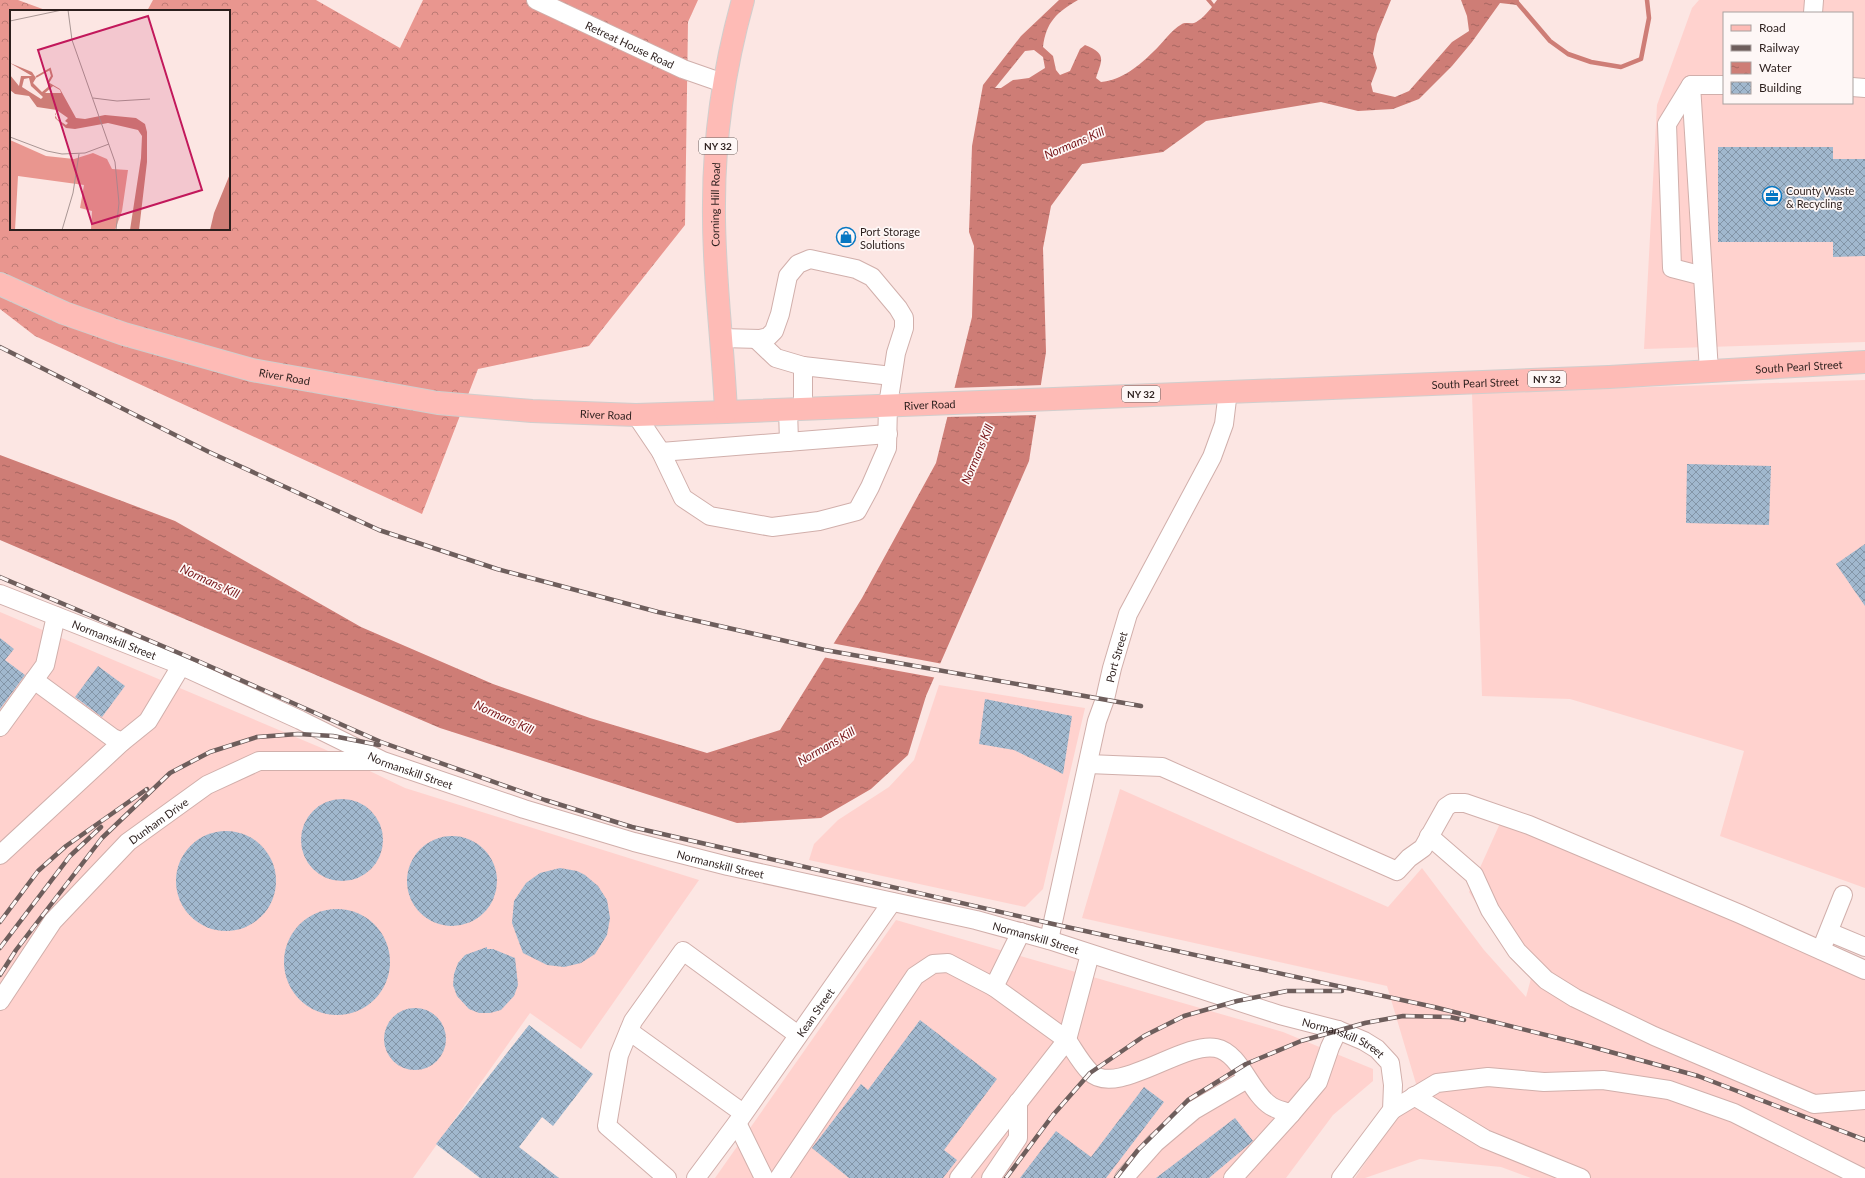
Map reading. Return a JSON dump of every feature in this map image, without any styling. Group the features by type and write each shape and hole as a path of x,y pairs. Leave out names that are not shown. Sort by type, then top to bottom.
{"main road":[{"name":"Corning Hill Road","path":"726,412 715,262 714,203 719,132 726,84 743,0"},
{"name":"River Road","path":"0,284 64,313 124,334 252,370 438,402 532,411 636,415 1053,397 1228,392"},
{"name":"South Pearl Street","path":"1228,392 1609,377 1865,362"}],"street":[{"name":"Retreat House Road","path":"536,0 682,69 726,84"},
{"path":"1813,12 1814,0"},
{"path":"1691,85 1723,85"},
{"path":"1691,85 1709,371"},
{"path":"1691,85 1667,124 1672,268 1703,276"},
{"path":"1853,87 1865,88"},
{"path":"636,415 661,452 682,498 710,516 772,527 819,521 857,511 870,487 887,448 888,405 892,376 896,353 904,328 904,318 898,308 872,277 856,269 810,258 798,264 788,276 780,314 774,331 768,337 756,339 721,338"},
{"path":"756,339 776,358 803,366 892,376"},
{"path":"789,442 803,366"},
{"name":"Port Street","path":"1049,940 1097,721 1105,699 1112,668 1128,614 1212,457 1224,424 1228,392"},
{"path":"661,452 888,434"},
{"name":"Normanskill Street","path":"0,594 182,666 300,720 383,761 524,809 634,842 728,866 976,920 1021,932 1280,1015 1338,1030 1377,1049 1390,1063 1394,1085 1392,1110 1381,1127 1341,1178"},
{"path":"0,727 45,665 56,616"},
{"path":"0,855 122,742 148,721 182,666"},
{"path":"34,680 113,738 122,742"},
{"name":"Dunham Drive","path":"0,1001 53,921 128,842 207,785 259,761 383,761"},
{"path":"1088,764 1162,767 1397,871 1408,858 1423,848 1440,815 1446,807 1452,804 1465,803 1484,808 1529,825 1740,914 1865,970"},
{"path":"1429,836 1474,875 1490,910 1517,951 1546,980 1575,998 1654,1036 1814,1104 1865,1100"},
{"path":"1821,950 1843,895"},
{"name":"Kean Street","path":"696,1178 892,902"},
{"path":"994,987 1021,932"},
{"path":"1829,932 1865,947"},
{"path":"668,1178 607,1126 619,1055 633,1021 683,951 798,1035"},
{"path":"959,1178 1067,1040 1090,954"},
{"path":"779,1178 916,976 933,964 948,963 994,987 1067,1040 1090,1073 1104,1080 1130,1075 1196,1049 1215,1047 1228,1052 1271,1106 1291,1114"},
{"path":"1232,1178 1291,1114 1318,1082 1330,1047 1338,1030"},
{"path":"629,1031 740,1118 764,1178"},
{"path":"1392,1110 1437,1083 1488,1077 1544,1082 1603,1080 1669,1090 1734,1112 1863,1178"},
{"path":"1124,1178 1154,1143 1194,1110 1248,1079"},
{"path":"1414,1096 1485,1139 1581,1178"},
{"path":"992,1178 1018,1138 1018,1102"}],"shaded area":[{"path":"1699,0 1865,0 1865,342 1644,349 1657,105 1692,8"},
{"path":"1865,380 1865,888 1720,836 1744,751 1570,699 1482,696 1472,393"},
{"path":"0,612 324,749 405,788 699,880 581,1049 530,1013 413,1178 0,1178"},
{"path":"939,685 1085,708 1043,889 1025,907 809,860 814,844 838,820 889,787 914,760"},
{"path":"1120,789 1388,907 1422,868 1484,950 1526,997 1533,971 1495,932 1469,892 1502,819 1865,977 1865,1178 1531,1178 1501,1167 1420,1159 1365,1178 1355,1178 1417,1087 1387,986 1082,918"},
{"path":"896,920 1283,1032 1373,1069 1373,1081 1333,1115 1286,1178 715,1178"}],"green space":[{"path":"0,0 18,0 45,10 10,10 10,230 230,230 230,10 148,10 153,0 316,0 400,48 423,0 698,0 688,22 685,225 589,346 478,369 422,514 35,336 0,309"}],"water":[{"name":"Normans Kill","path":"1059,0 1078,0 1058,14 1050,24 1043,47 1053,56 1056,70 1060,75 1070,71 1080,49 1085,45 1097,51 1100,54 1101,62 1096,78 1101,82 1109,81 1130,72 1148,57 1183,23 1194,23 1199,20 1212,7 1206,0 1211,0 1214,4 1217,0 1391,0 1377,34 1373,54 1377,68 1371,84 1373,92 1395,97 1409,91 1452,42 1469,31 1467,16 1461,0 1519,0 1517,5 1500,3 1472,42 1452,66 1419,99 1393,109 1358,111 1321,102 1206,121 1163,152 1082,164 1051,206 1043,248 1046,352 1029,461 926,696 908,755 871,789 821,818 737,823 440,728 0,540 0,455 175,521 361,627 493,684 590,718 707,753 780,730 862,598 936,463 972,317 974,246 969,232 972,146 983,85 1021,36","holes":["1034,50 1043,57 1045,68 1029,78 1013,80 1001,88 995,88 1025,51"]}],"pier":[{"path":"1043,385 1038,415 945,417 953,388"},
{"path":"831,643 943,664 937,678 822,657"}],"building":[{"path":"1718,147 1833,147 1833,159 1865,159 1865,256 1833,257 1833,242 1718,242"},
{"path":"1687,464 1771,466 1769,525 1686,523"},
{"path":"1865,544 1865,606 1836,564"},
{"path":"0,638 14,649 5,660 25,675 0,709"},
{"path":"98,666 125,686 102,717 75,697"},
{"path":"985,699 1072,716 1063,774 1014,750 979,744"},
{"path":"334,799 350,799 365,806 376,817 383,832 383,848 380,856 371,869 358,878 350,881 334,881 319,874 308,863 301,848 301,832 308,817 319,806"},
{"path":"226,831 245,834 262,845 273,862 276,881 273,900 262,917 245,928 226,931 207,928 190,917 179,900 176,881 179,862 190,845 207,834"},
{"path":"452,836 469,839 484,849 494,864 497,881 494,898 484,913 469,923 452,926 435,923 420,913 410,898 407,881 410,864 420,849 435,839"},
{"path":"560,868 577,871 585,875 598,886 607,900 610,918 607,935 595,954 581,963 564,967 547,965 523,953 512,923 514,901 526,883 540,873"},
{"path":"337,909 357,913 374,925 386,942 390,962 386,982 374,999 357,1011 337,1015 317,1011 300,999 288,982 284,962 288,942 300,925 317,913"},
{"path":"487,947 487,949 493,949 515,958 518,985 514,996 501,1010 490,1013 479,1013 469,1009 457,996 453,985 454,974 458,963 465,955"},
{"path":"415,1008 427,1010 437,1017 444,1027 446,1039 444,1051 437,1061 427,1068 415,1070 403,1068 393,1061 386,1051 384,1039 386,1027 393,1017 403,1010"},
{"path":"920,1020 997,1079 944,1150 957,1160 943,1178 849,1178 812,1148 861,1084 868,1090"},
{"path":"529,1025 593,1074 553,1126 542,1117 519,1147 559,1178 480,1178 436,1144"},
{"path":"1144,1087 1164,1102 1106,1178 1020,1178 1056,1131 1091,1157"},
{"path":"1235,1118 1253,1141 1209,1178 1156,1178"}],"waterway":[{"path":"1515,0 1550,41 1568,54 1591,62 1621,67 1641,59 1649,18 1647,0"}],"railway":[{"path":"0,347 209,452 379,530 497,569 658,612 825,650 1141,706"},
{"path":"0,577 200,662 381,742 545,800 632,827 1053,924 1434,1007 1578,1043 1698,1076 1865,1140"},
{"path":"0,975 16,950 102,838 170,773 210,752 257,737 298,734 333,736 379,745"},
{"path":"0,922 38,871 66,846 147,789"},
{"path":"0,948 70,856 101,827"},
{"path":"1006,1178 1053,1115 1090,1073 1144,1036 1184,1016 1237,1001 1287,991 1342,991"},
{"path":"1116,1178 1138,1150 1188,1100 1246,1064 1301,1041 1365,1023 1403,1016 1450,1017 1464,1020"}],"place":[{"name":"County Waste & Recycling","path":"1772,196"},
{"name":"Port Storage Solutions","path":"846,237"}]}
